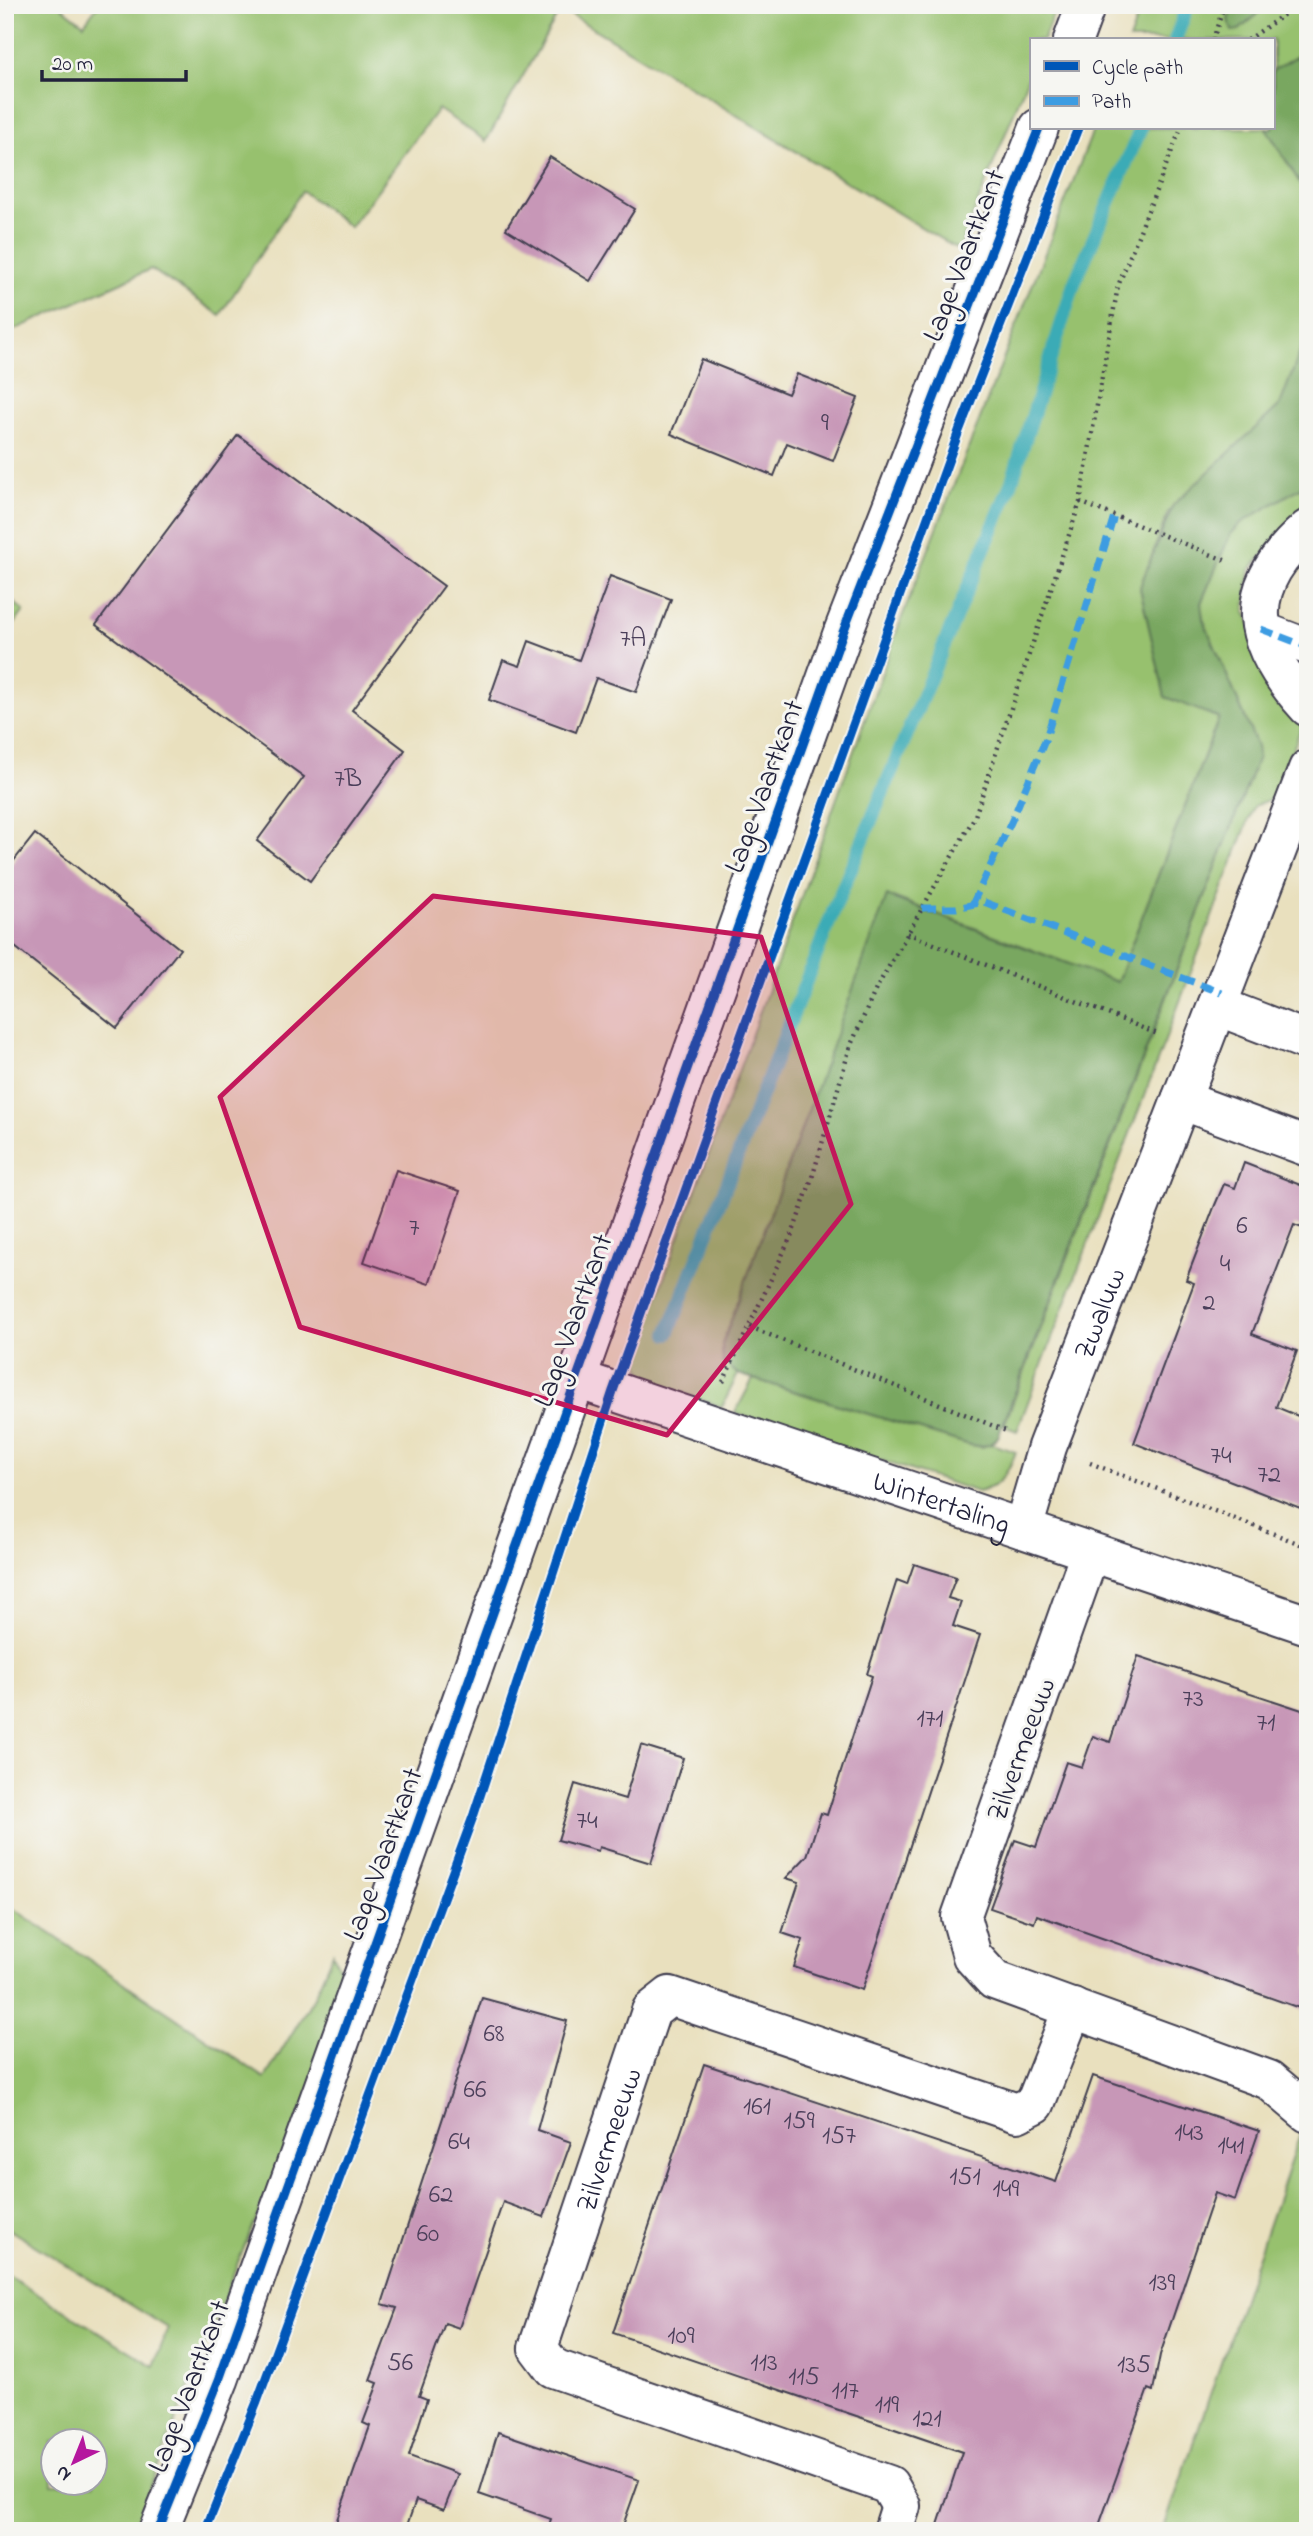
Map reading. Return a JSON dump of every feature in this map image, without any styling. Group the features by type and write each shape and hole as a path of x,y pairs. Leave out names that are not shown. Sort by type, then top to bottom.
{"street":[{"path":"1074,38 1086,5"},
{"name":"Lage Vaartkant","path":"158,2531 223,2367 842,635 1038,130"},
{"path":"1307,530 1281,555 1266,577 1260,603 1261,629 1274,667 1308,706"},
{"path":"1261,629 1308,647"},
{"path":"1308,769 1217,1006 1308,1041"},
{"name":"Zwaluw","path":"1023,1529 1047,1447 1217,1006"},
{"path":"1181,1100 1308,1147"},
{"name":"Wintertaling","path":"577,1379 703,1424 1308,1625"},
{"name":"Zilvermeeuw","path":"1090,1553 961,1917 972,1956 994,1980 1269,2080 1308,2113"},
{"name":"Zilvermeeuw","path":"893,2531 901,2506 889,2485 553,2368 538,2348 651,2011 670,1996 1017,2113 1035,2104 1073,2008"}],"path":[{"path":"1214,38 1224,5"},
{"path":"1251,38 1297,5"},
{"path":"703,1424 793,1232 813,1175 850,1047 876,989 975,816 1080,502 1118,286 1180,130"},
{"path":"1080,502 1266,577"},
{"path":"907,933 1199,1051"}],"highlighted area":[{"path":"433,896 761,937 851,1204 667,1435 300,1327 220,1097"}],"green space":[{"path":"5,5 59,5 84,24 98,5 1057,5 1044,38 1030,38 1030,72 959,250 561,9 486,141 438,109 350,227 302,191 220,315 151,269 5,334"},
{"path":"1142,5 1233,5 1228,20 1239,30 1268,5 1308,5 1308,50 1274,69 1274,38 1130,38"},
{"path":"1233,5 1268,5 1239,30 1232,31 1228,20"},
{"path":"1308,50 1308,196 1267,130 1274,130 1274,69"},
{"path":"1093,130 1267,130 1308,196 1308,331 1280,405 1168,512 1140,588 1165,696 1219,717 1117,982 893,897 722,1344 723,1362 738,1374 722,1407 647,1381 637,1360 650,1317 902,617"},
{"path":"1308,331 1308,483 1241,523 1230,535 1201,603 1203,619 1257,746 1258,757 998,1437 985,1445 970,1445 738,1374 723,1362 722,1345 887,896 1117,982 1219,718 1165,697 1140,588 1142,581 1173,505 1280,405"},
{"path":"1308,483 1308,513 1277,539 1250,570 1245,612 1303,722 1276,797 1254,806 1017,1431 1004,1426 1258,757 1257,746 1203,619 1201,603 1229,535 1241,523"},
{"path":"5,595 24,611 5,637"},
{"path":"753,1379 970,1445 982,1447 992,1444 1016,1452 1010,1467 998,1483 978,1492 735,1413"},
{"path":"5,1903 265,2078 314,1997 333,1953 345,1984 334,2033 236,2267 133,2531 5,2531 5,2274 154,2366 168,2328 5,2227"},
{"path":"1302,2128 1308,2131 1308,2531 1163,2531"}],"building":[{"path":"550,157 635,209 590,281 506,229"},
{"path":"701,359 788,394 797,374 858,398 833,461 787,443 774,476 671,434"},
{"path":"238,435 444,586 352,710 405,750 310,881 257,841 304,777 96,625"},
{"path":"610,576 671,599 636,692 596,678 576,732 489,700 503,660 520,666 529,641 579,660"},
{"path":"35,834 180,949 117,1028 5,939 5,872"},
{"path":"1244,1163 1308,1188 1308,1230 1294,1225 1252,1334 1297,1351 1276,1407 1308,1420 1308,1511 1134,1443 1194,1283 1186,1280 1215,1205 1224,1184 1235,1188"},
{"path":"396,1170 460,1191 429,1284 364,1262"},
{"path":"914,1564 956,1577 948,1598 961,1602 953,1626 980,1635 862,1990 794,1967 803,1940 782,1933 799,1882 786,1878 807,1856 821,1813 827,1815 872,1676 867,1674 897,1580 907,1584"},
{"path":"1138,1656 1308,1712 1308,2011 1037,1915 1034,1923 990,1908 1015,1840 1036,1847 1066,1762 1082,1767 1093,1736 1110,1742"},
{"path":"641,1745 683,1758 651,1863 599,1847 598,1851 558,1840 575,1784 625,1799"},
{"path":"482,1998 567,2021 537,2130 571,2142 544,2217 503,2202 459,2328 445,2323 419,2396 427,2399 409,2456 458,2474 444,2510 416,2500 405,2531 333,2531 370,2426 363,2423 378,2383 370,2380 397,2308 382,2304"},
{"path":"704,2064 1056,2182 1093,2076 1259,2131 1235,2200 1215,2193 1160,2355 1153,2391 1148,2389 1097,2531 936,2531 962,2452 613,2333"},
{"path":"498,2432 639,2480 621,2531 547,2531 551,2519 479,2494"}],"waterway":[{"path":"1176,38 1188,5"},
{"path":"668,1334 835,907 1011,484 1074,284 1140,130"}],"marked path":[{"path":"972,905 1013,818 1046,738 1114,516"},
{"path":"1261,629 1308,647"},
{"path":"922,908 956,908 984,902 1222,993"}],"cycle path":[{"path":"158,2531 219,2380 842,635 1038,130"},
{"path":"205,2531 257,2402 474,1814 613,1391 959,431 1077,130"}]}
